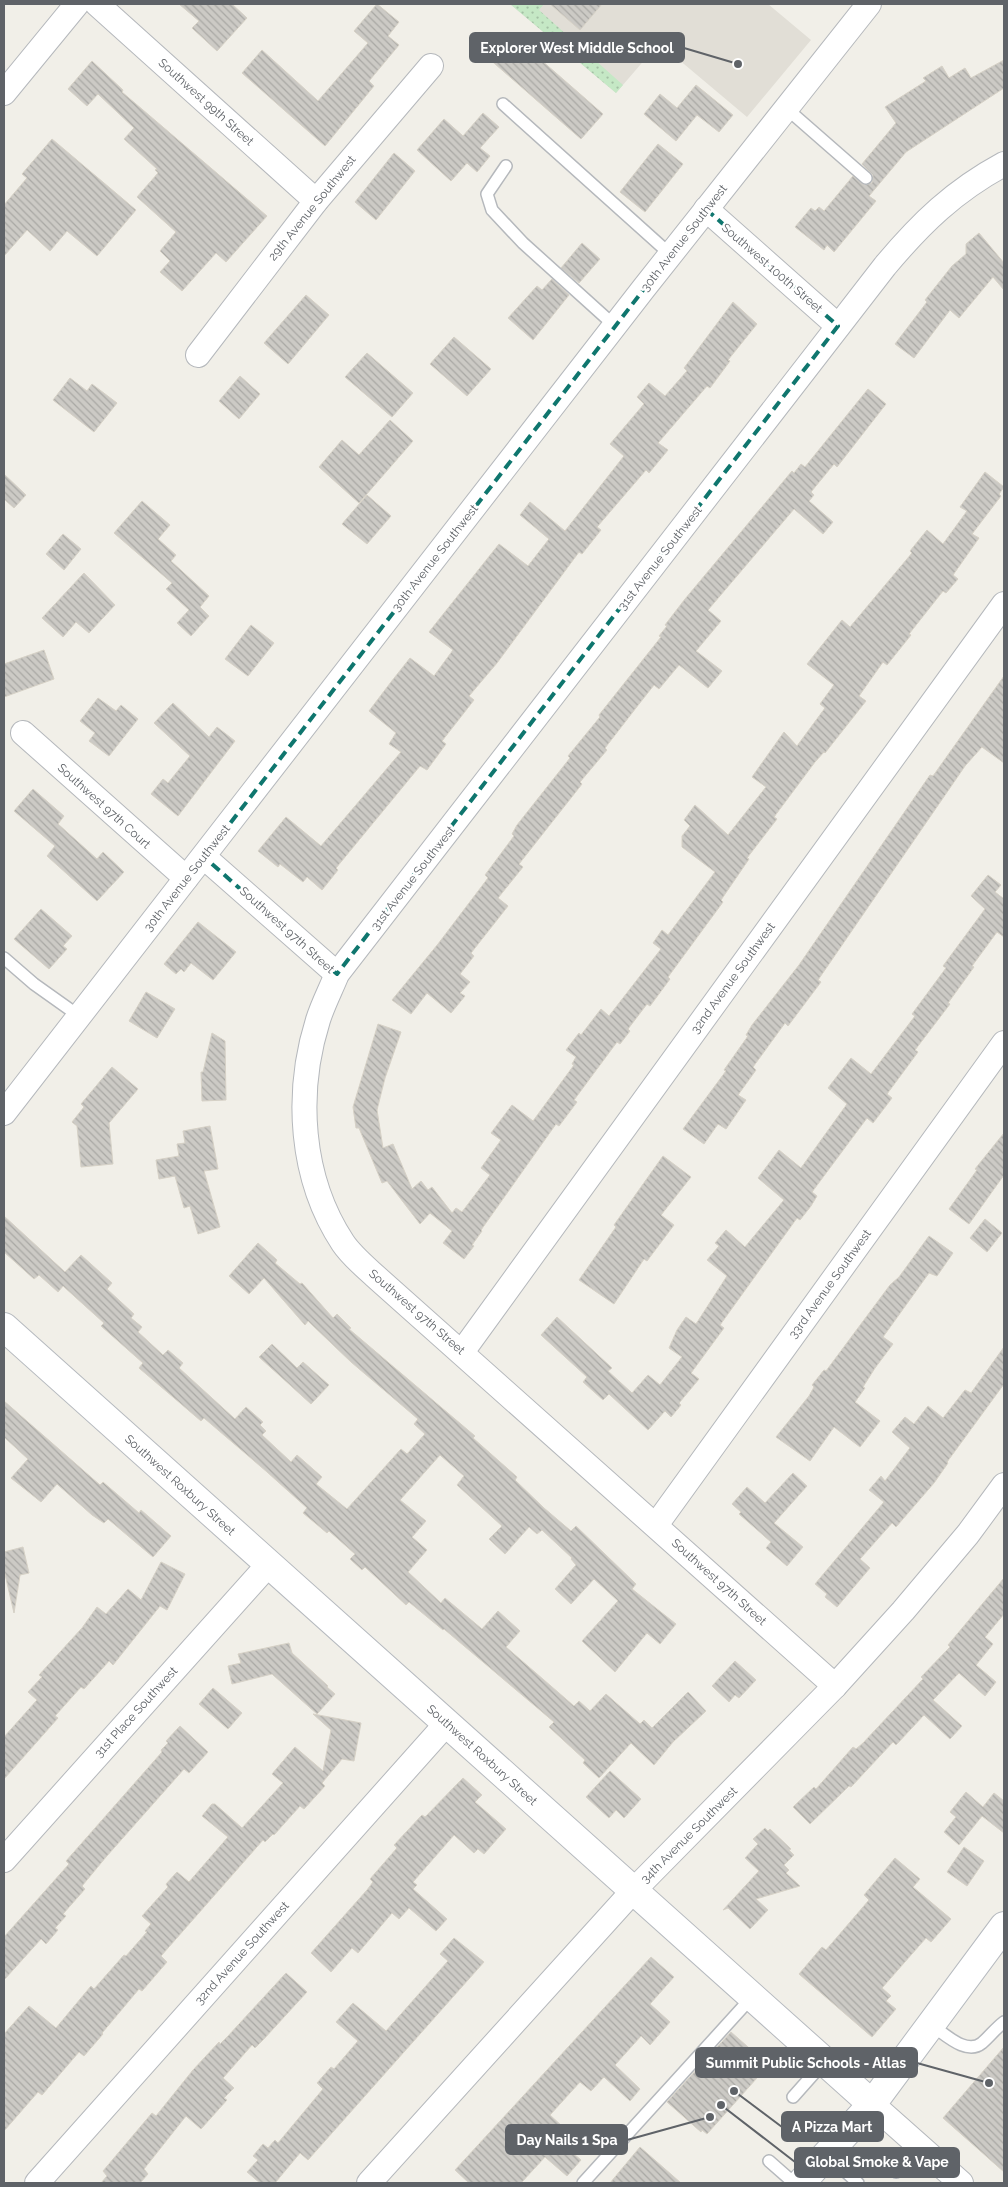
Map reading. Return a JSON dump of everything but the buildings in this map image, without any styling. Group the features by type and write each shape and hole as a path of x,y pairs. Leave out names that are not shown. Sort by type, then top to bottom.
{"main road":[{"name":"Southwest Roxbury Street","path":"4,1327 872,2104"},
{"path":"801,2183 828,2156 872,2104 1004,1926"}],"street":[{"path":"4,93 77,4"},
{"name":"Southwest 99th Street","path":"97,4 316,201"},
{"name":"30th Avenue Southwest","path":"4,1113 706,209 868,4"},
{"name":"29th Avenue Southwest","path":"198,355 316,201 430,66"},
{"name":"31st Avenue Southwest","path":"337,974 838,326 914,231 940,206 981,177 1004,164"},
{"name":"Southwest 100th Street","path":"706,209 838,326"},
{"name":"32nd Avenue Southwest","path":"462,1352 1004,604"},
{"name":"Southwest 97th Court","path":"23,733 186,878"},
{"name":"Southwest 97th Street","path":"204,857 337,974 318,1020 308,1071 304,1112 309,1162 322,1204 344,1245 375,1276 835,1686"},
{"name":"33rd Avenue Southwest","path":"656,1525 1004,1043"},
{"name":"34th Avenue Southwest","path":"369,2183 633,1891 835,1686 903,1611 968,1534 1004,1485"},
{"name":"31st Place Southwest","path":"4,1860 269,1564"},
{"name":"32nd Avenue Southwest","path":"37,2183 447,1723"},
{"name":"Southwest Roxbury Street","path":"872,2104 961,2183"}],"lane":[{"path":"503,104 671,255"},
{"path":"786,108 866,178"},
{"path":"506,166 487,194 492,210 523,243 615,326"},
{"path":"4,958 34,984 79,1016"},
{"path":"583,2183 752,1997"},
{"path":"931,2025 964,2046 971,2048 980,2045 1004,2022"},
{"path":"793,2097 825,2061"},
{"path":"896,2172 919,2146"},
{"path":"828,2156 858,2183"},
{"path":"769,2161 794,2183"}],"highlighted area":[{"path":"706,209 838,326 337,974 204,857"}],"shaded area":[{"path":"510,4 768,4 811,40 747,117 659,43 616,93"}],"green space":[{"path":"510,4 544,4 539,10 623,85 616,93"}],"place":[{"name":"Explorer West Middle School","path":"738,64"},
{"name":"Summit Public Schools - Atlas","path":"989,2083"},
{"name":"A Pizza Mart","path":"734,2091"},
{"name":"Global Smoke & Vape","path":"721,2105"},
{"name":"Day Nails 1 Spa","path":"710,2117"}]}
